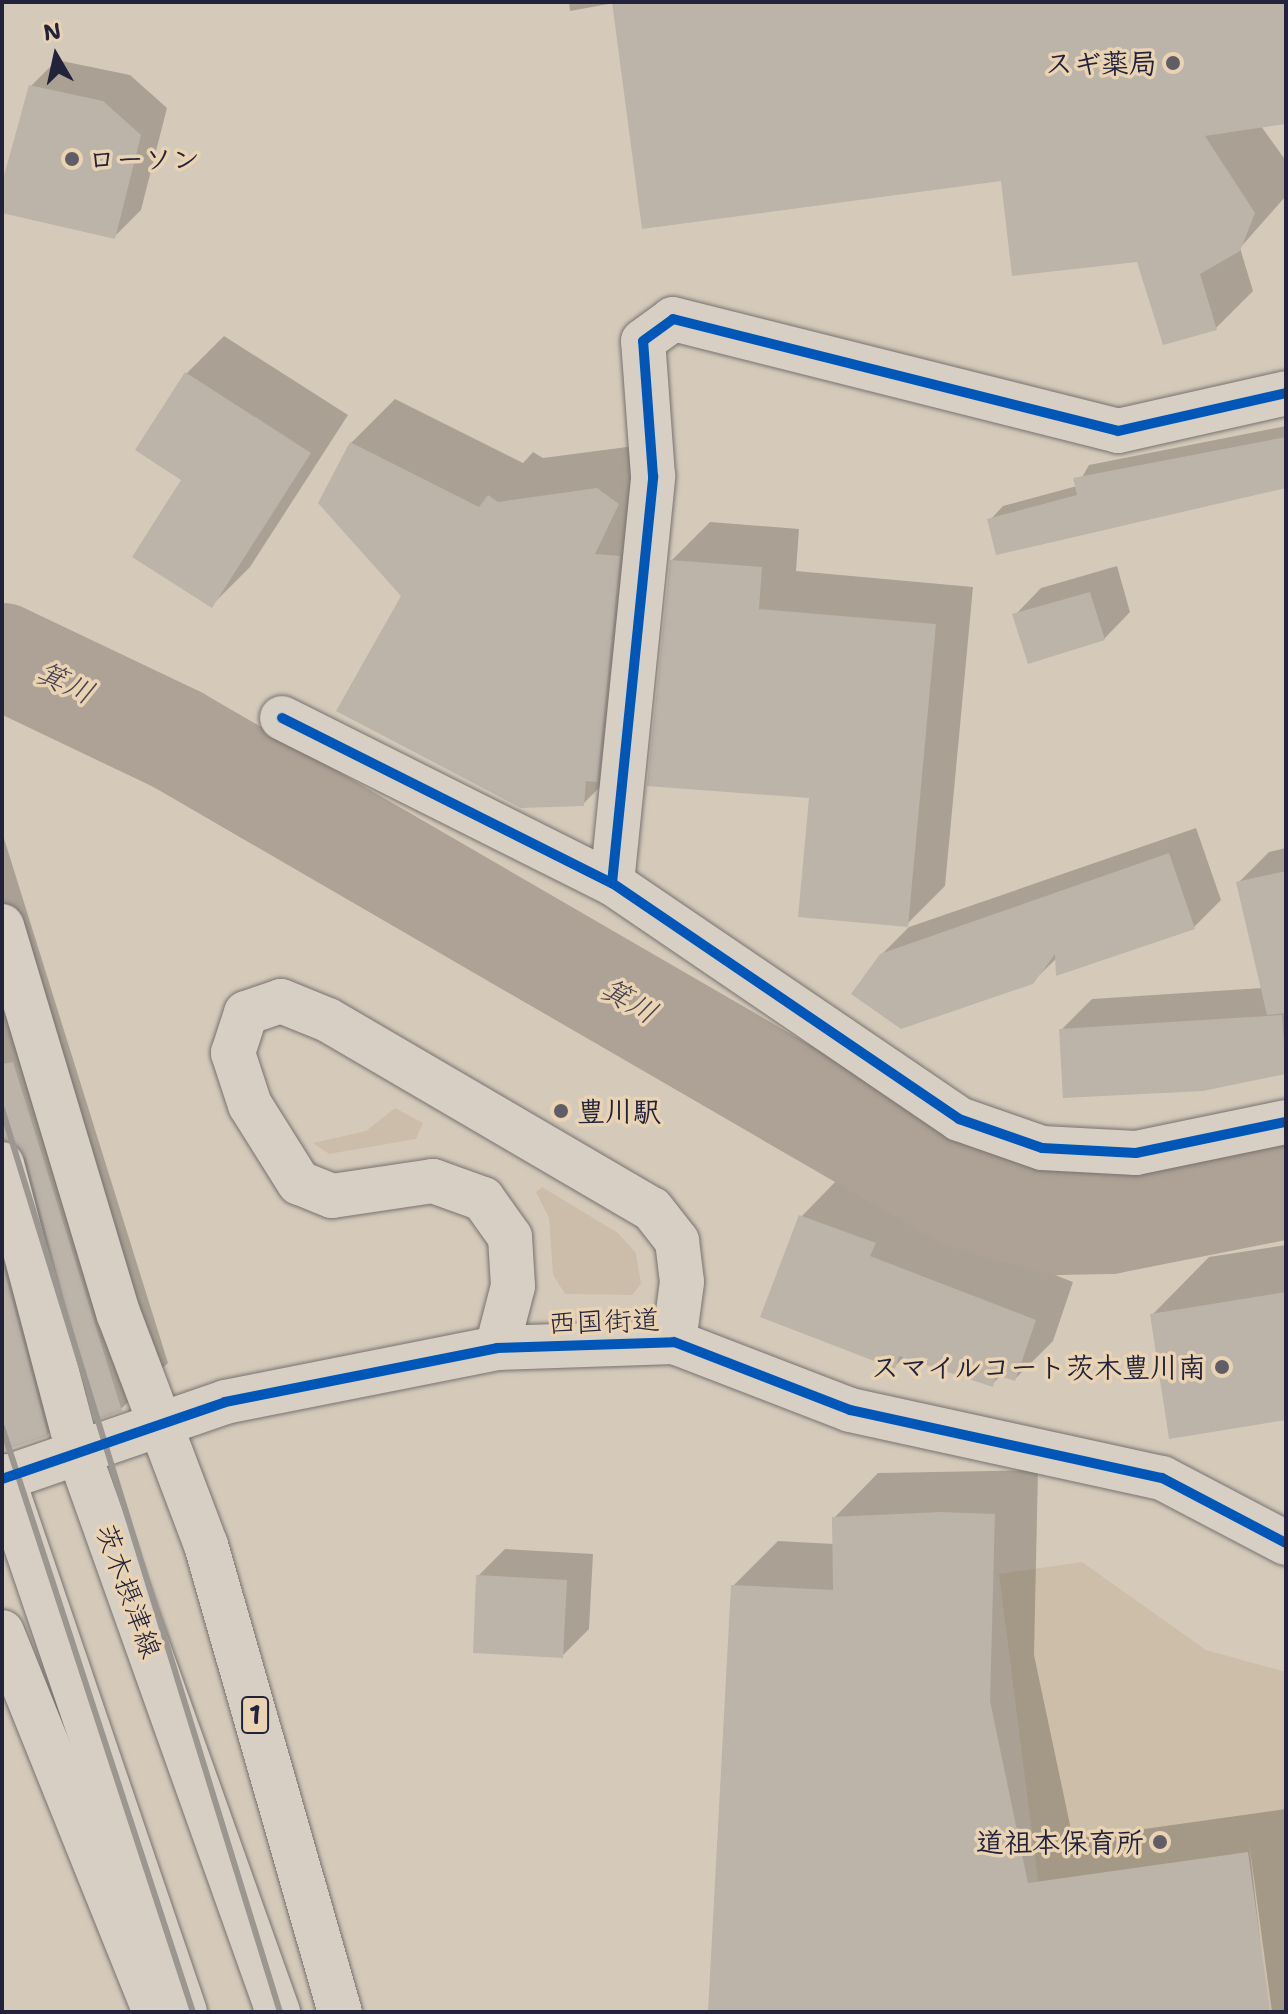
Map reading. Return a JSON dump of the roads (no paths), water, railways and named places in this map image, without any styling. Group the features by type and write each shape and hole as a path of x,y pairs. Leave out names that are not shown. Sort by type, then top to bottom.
{"street":[{"path":"612,883 653,476 643,341 653,333 673,319 1118,431 1286,393"},
{"path":"282,718 612,883 959,1119 1042,1148 1136,1153 1286,1122"},
{"name":"1","path":"2,926 119,1315 162,1420 206,1545 340,2012"},
{"path":"497,1348 513,1286 510,1237 483,1199 433,1181 332,1196 299,1183 250,1105 233,1053 246,1013 281,1001 328,1020 652,1209 677,1241 682,1282 674,1342"},
{"name":"茨木摂津線","path":"2,1164 78,1451 278,2012"},
{"name":"西国街道","path":"2,1478 162,1420 497,1348 674,1342 850,1410 1162,1478 1286,1543"},
{"path":"2,1478 185,2012"},
{"path":"2,1632 155,2012"}],"waterway":[{"name":"箕川","path":"2,656 178,740 965,1196 1057,1222 1109,1221 1286,1186"}],"railway":[{"path":"2,1109 280,2012"},
{"path":"2,1427 193,2012"}],"place":[{"name":"スギ薬局","path":"1173,63"},
{"name":"ローソン","path":"72,159"},
{"name":"豊川駅","path":"561,1111"},
{"name":"スマイルコート茨木豊川南","path":"1222,1367"},
{"name":"道祖本保育所","path":"1160,1842"}]}
